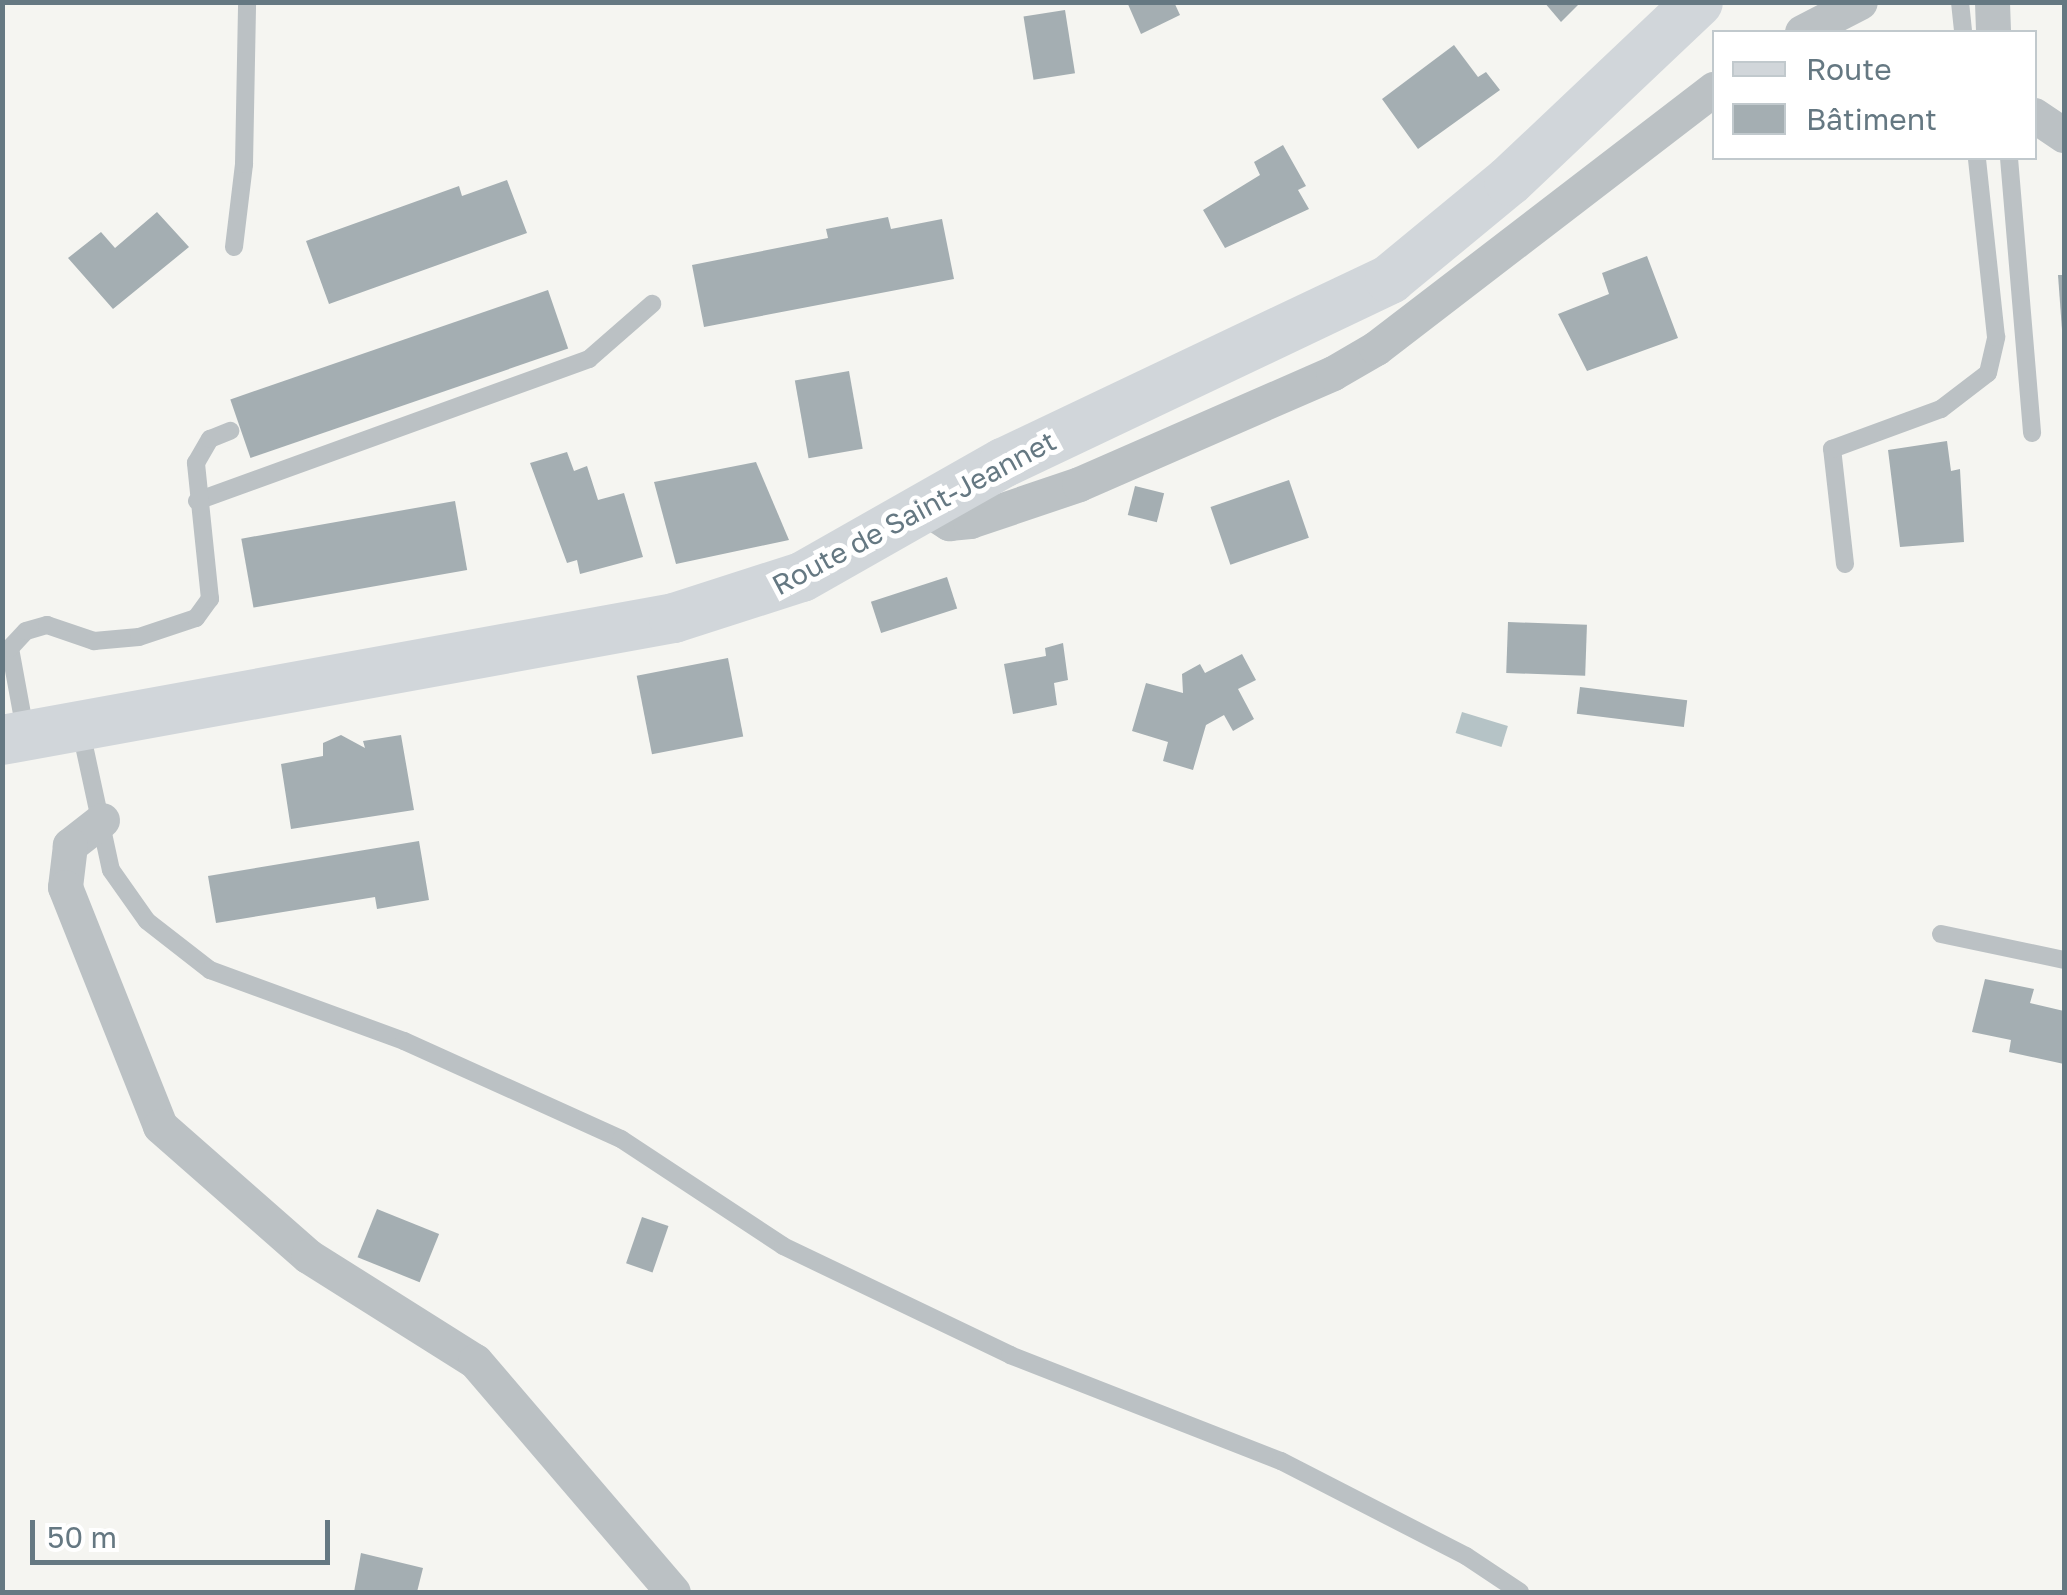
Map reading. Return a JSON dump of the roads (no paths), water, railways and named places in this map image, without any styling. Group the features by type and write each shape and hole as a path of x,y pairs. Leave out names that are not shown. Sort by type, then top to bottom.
{"main road":[{"name":"Route de Saint-Jeannet","path":"14,738 734,603 802,577 924,507 1128,401 1390,279 1509,181 1698,2"}],"street":[{"path":"1806,30 1860,2"},
{"path":"1992,2 1994,30"},
{"path":"924,507 949,523 970,521 1079,484 1333,373 1376,348 1712,91"},
{"path":"2037,117 2064,135"},
{"path":"102,820 70,845 65,887 160,1126 308,1256 474,1360 673,1592"}],"lane":[{"path":"234,246 244,164 247,2"},
{"path":"1960,2 1963,30"},
{"path":"1845,564 1832,450 1940,408 1988,373 1996,337 1977,160"},
{"path":"2009,160 2032,433"},
{"path":"197,501 589,360 652,304"},
{"path":"14,738 10,648 26,631 47,625 94,640 139,637 196,618 210,598 210,564 197,501 196,463 210,439 230,431"},
{"path":"80,727 111,870 128,899 210,970 404,1040 621,1139 783,1246 1010,1355 1281,1461 1466,1556 1520,1592"},
{"path":"1941,934 2064,960"}]}
